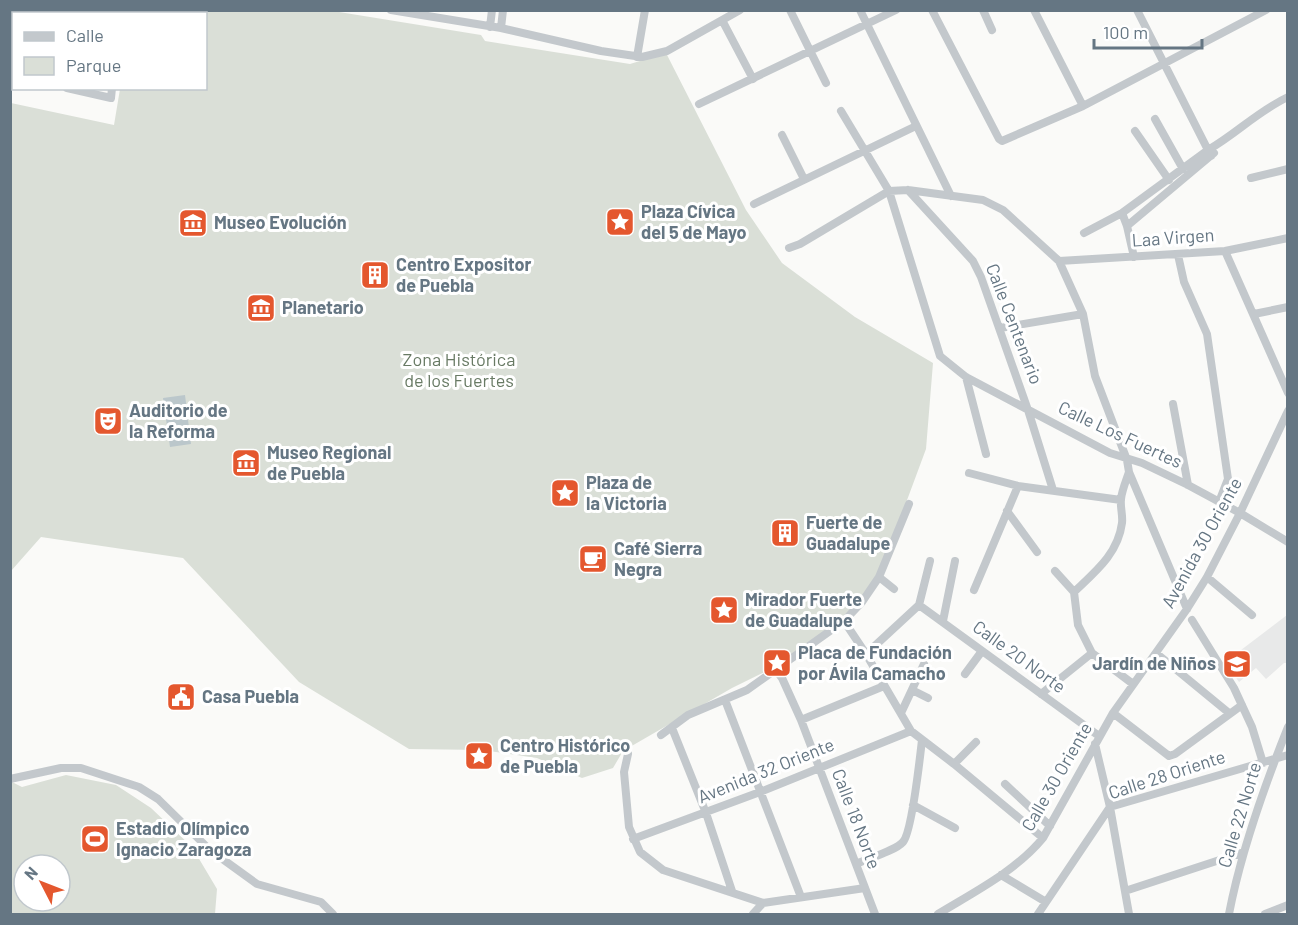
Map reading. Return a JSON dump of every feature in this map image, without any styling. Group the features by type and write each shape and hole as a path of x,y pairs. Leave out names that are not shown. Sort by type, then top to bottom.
{"street":[{"path":"391,10 501,28 640,57 667,51 740,10"},
{"path":"489,27 492,10"},
{"path":"501,28 503,10"},
{"path":"640,57 645,10"},
{"path":"789,10 826,83"},
{"path":"860,10 951,196"},
{"path":"699,105 896,10"},
{"path":"932,10 999,139 1005,141 1083,106 1266,10"},
{"path":"983,10 992,30"},
{"path":"1034,10 1083,106"},
{"path":"1137,10 1210,153"},
{"path":"1245,10 1249,20"},
{"path":"722,20 753,79"},
{"path":"83,90 99,92 111,98 112,90"},
{"path":"1127,226 1223,142 1261,112 1287,98"},
{"path":"841,111 889,191"},
{"path":"1155,119 1183,169"},
{"path":"754,204 916,126"},
{"path":"1135,131 1169,180"},
{"path":"782,135 804,179"},
{"path":"1084,233 1122,213 1183,169 1210,153"},
{"path":"1251,178 1287,169"},
{"path":"789,248 800,244 889,191 908,190 983,200 1003,210 1059,261 1083,314 1095,376 1127,460 1129,472 1187,609"},
{"name":"Calle Centenario","path":"908,190 973,261 981,277 1028,410 1053,490"},
{"path":"1154,190 1160,199"},
{"name":"Calle Los Fuertes","path":"889,191 940,356 966,377 1098,447 1127,460 1142,463 1188,485 1287,542"},
{"path":"1122,213 1134,257"},
{"name":"Laa Virgen","path":"1059,261 1225,251 1287,238"},
{"path":"1225,251 1287,393"},
{"path":"1178,255 1184,282 1207,334 1228,478 1219,501"},
{"path":"1254,314 1287,307"},
{"path":"1000,328 1083,314"},
{"path":"966,377 986,454"},
{"path":"1173,404 1188,485"},
{"name":"Avenida 30 Oriente","path":"1113,713 1207,577 1240,513 1287,411"},
{"path":"1074,592 1110,555 1119,537 1123,514 1121,500 1129,472"},
{"path":"969,473 1018,486 1121,500"},
{"path":"974,590 1018,486"},
{"path":"661,735 688,715 739,695 844,621 862,602 879,577 909,504"},
{"path":"1007,512 1037,552"},
{"path":"866,654 920,605 930,561"},
{"path":"943,621 955,561"},
{"path":"1055,571 1074,592 1078,625 1092,653 1133,684"},
{"path":"879,577 894,589"},
{"path":"1207,577 1252,615"},
{"name":"Calle 20 Norte","path":"920,605 1041,694 1097,740"},
{"path":"1192,620 1224,670 1242,705 1252,727 1263,763"},
{"path":"844,621 911,731 1042,838"},
{"path":"965,674 982,651"},
{"path":"1156,652 1229,713"},
{"path":"1041,694 1092,653"},
{"path":"901,713 924,664"},
{"name":"Calle 18 Norte","path":"776,670 801,720 875,915"},
{"path":"801,720 884,686"},
{"path":"912,690 928,698"},
{"path":"725,700 801,897"},
{"path":"1113,713 1169,756 1242,705"},
{"name":"Calle 30 Oriente","path":"938,915 1027,855 1042,838 1113,713"},
{"name":"Calle 22 Norte","path":"1229,915 1244,852 1287,727"},
{"path":"672,728 706,813 732,891"},
{"name":"Avenida 32 Oriente","path":"633,839 706,813 911,731"},
{"path":"856,864 903,842 913,805 922,740"},
{"path":"1097,740 1130,915"},
{"path":"954,764 976,742"},
{"path":"628,753 624,772 629,827 640,852 663,870 764,903 864,888"},
{"name":"Calle 28 Oriente","path":"1038,915 1110,807 1287,755"},
{"path":"10,779 61,768 81,768 139,787 158,799 210,850 257,884 321,902 333,915"},
{"path":"1005,784 1050,826"},
{"path":"913,805 955,828"},
{"path":"1125,891 1244,852"},
{"path":"1001,874 1046,902"},
{"path":"753,915 764,903"},
{"path":"1265,915 1278,912 1287,905"}],"shaded area":[{"path":"185,395 191,444 170,447 163,398"},
{"path":"1287,615 1287,663 1284,663 1266,679 1256,668 1239,682 1228,666 1241,650"}],"green space":[{"name":"Zona Histórica de los Fuertes","path":"333,11 481,35 485,41 630,64 666,53 746,210 782,263 855,317 933,363 926,449 880,573 855,606 783,663 732,688 623,751 613,768 582,778 537,758 482,750 409,749 299,682 183,558 41,537 11,571 11,103 114,125 120,90 207,90 207,12 134,12"},
{"name":"Estadio Olímpico Ignacio Zaragoza","path":"66,775 116,785 151,808 192,847 217,889 215,914 11,914 10,781 22,787"}],"place":[{"name":"Plaza Cívica del 5 de Mayo","path":"620,222"},
{"name":"Museo Evolución","path":"193,223"},
{"name":"Centro Expositor de Puebla","path":"375,275"},
{"name":"Planetario","path":"261,308"},
{"name":"Auditorio de la Reforma","path":"108,421"},
{"name":"Museo Regional de Puebla","path":"246,463"},
{"name":"Plaza de la Victoria","path":"565,493"},
{"name":"Fuerte de Guadalupe","path":"785,533"},
{"name":"Café Sierra Negra","path":"593,559"},
{"name":"Mirador Fuerte de Guadalupe","path":"724,610"},
{"name":"Placa de Fundación por Ávila Camacho","path":"777,663"},
{"name":"Jardín de Niños","path":"1237,664"},
{"name":"Casa Puebla","path":"181,697"},
{"name":"Centro Histórico de Puebla","path":"479,756"},
{"name":"Estadio Olímpico Ignacio Zaragoza","path":"95,839"}]}
